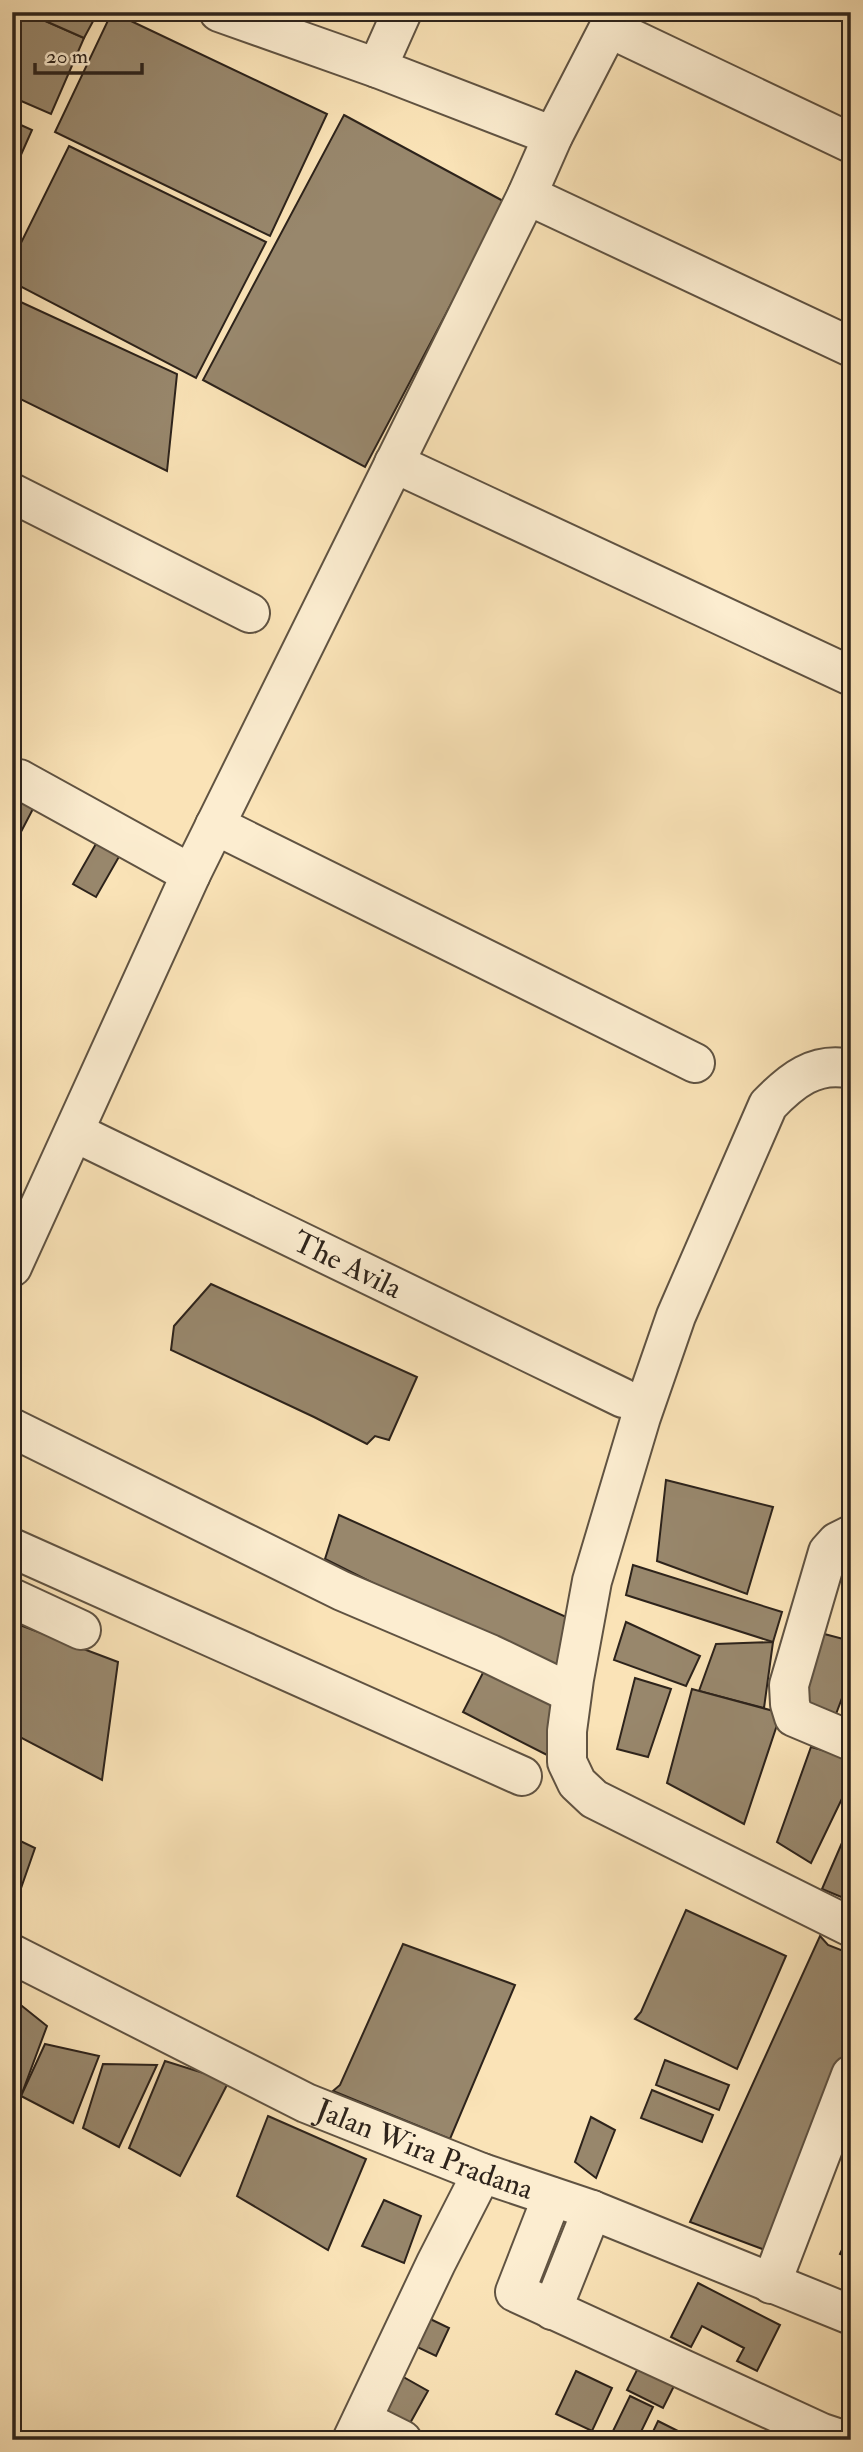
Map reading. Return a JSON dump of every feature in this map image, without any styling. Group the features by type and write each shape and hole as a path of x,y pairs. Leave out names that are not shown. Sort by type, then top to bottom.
{"street":[{"path":"377,68 401,12"},
{"path":"226,14 377,68 553,136"},
{"path":"12,1267 191,874 527,195 553,136 613,20 851,143"},
{"path":"527,195 851,347"},
{"path":"394,463 851,676"},
{"path":"12,493 250,613"},
{"path":"19,779 191,874"},
{"path":"215,825 695,1063"},
{"path":"851,1069 841,1067 807,1072 788,1084 768,1105 676,1316 641,1417 592,1581 571,1693 567,1731 567,1762 577,1783 594,1799 851,1927"},
{"name":"The Avila","path":"74,1132 622,1398"},
{"path":"12,1428 342,1591 490,1654 571,1693"},
{"path":"851,1535 837,1542 828,1552 789,1685 794,1717 851,1741"},
{"path":"12,1548 522,1776"},
{"path":"12,1598 80,1630"},
{"name":"Jalan Wira Pradana","path":"12,1954 306,2102 482,2173 592,2210 851,2315"},
{"path":"771,2284 851,2075"},
{"path":"402,2440 357,2430 482,2173"},
{"path":"552,2197 515,2292 822,2433 843,2440"},
{"path":"552,2310 592,2210"}],"building":[{"path":"12,12 25,12 84,38 51,114 12,97"},
{"path":"25,12 98,12 84,38"},
{"path":"112,12 327,114 270,236 55,132"},
{"path":"344,115 505,202 365,467 203,380"},
{"path":"12,121 32,130 12,175"},
{"path":"69,146 266,242 196,378 12,282 12,261"},
{"path":"12,298 177,374 167,471 12,395"},
{"path":"12,796 34,807 12,849"},
{"path":"101,835 124,848 96,897 73,884"},
{"path":"211,1284 417,1377 389,1440 375,1436 367,1444 171,1350 174,1326"},
{"path":"666,1480 773,1507 747,1594 657,1561"},
{"path":"339,1515 573,1620 559,1676 325,1559"},
{"path":"633,1565 782,1612 773,1642 626,1595"},
{"path":"12,1622 118,1662 102,1780 12,1733"},
{"path":"626,1622 700,1656 686,1686 614,1660"},
{"path":"813,1631 851,1641 851,1674 833,1722 797,1700"},
{"path":"773,1642 764,1708 699,1691 716,1644"},
{"path":"491,1657 565,1697 549,1756 463,1712"},
{"path":"635,1678 671,1689 648,1757 617,1749"},
{"path":"692,1689 781,1713 744,1824 667,1783"},
{"path":"811,1747 851,1758 851,1780 811,1863 777,1842"},
{"path":"851,1822 851,1901 822,1889"},
{"path":"12,1837 35,1848 12,1914"},
{"path":"686,1910 786,1956 737,2069 635,2019 641,2012"},
{"path":"820,1936 828,1945 851,1954 851,2037 765,2250 690,2222"},
{"path":"403,1944 515,1985 450,2139 333,2091 340,2085"},
{"path":"12,1998 47,2026 21,2096 12,2092"},
{"path":"45,2044 99,2056 73,2123 21,2096"},
{"path":"665,2060 729,2085 719,2110 656,2085"},
{"path":"165,2061 229,2081 180,2176 129,2148"},
{"path":"103,2064 157,2065 119,2147 83,2128"},
{"path":"652,2090 713,2115 702,2142 641,2118"},
{"path":"268,2116 366,2159 328,2250 237,2196"},
{"path":"591,2117 615,2130 596,2178 575,2162"},
{"path":"384,2200 421,2216 404,2263 362,2246"},
{"path":"851,2231 851,2258 840,2254"},
{"path":"698,2283 780,2325 757,2371 737,2361 744,2348 702,2326 691,2347 671,2337"},
{"path":"424,2316 449,2328 436,2356 411,2344"},
{"path":"638,2368 674,2386 663,2408 627,2390"},
{"path":"391,2370 428,2391 409,2425 373,2404"},
{"path":"576,2371 612,2388 592,2431 556,2414"},
{"path":"630,2396 653,2407 637,2440 631,2440 613,2431"},
{"path":"658,2421 684,2434 681,2440 649,2440"}]}
